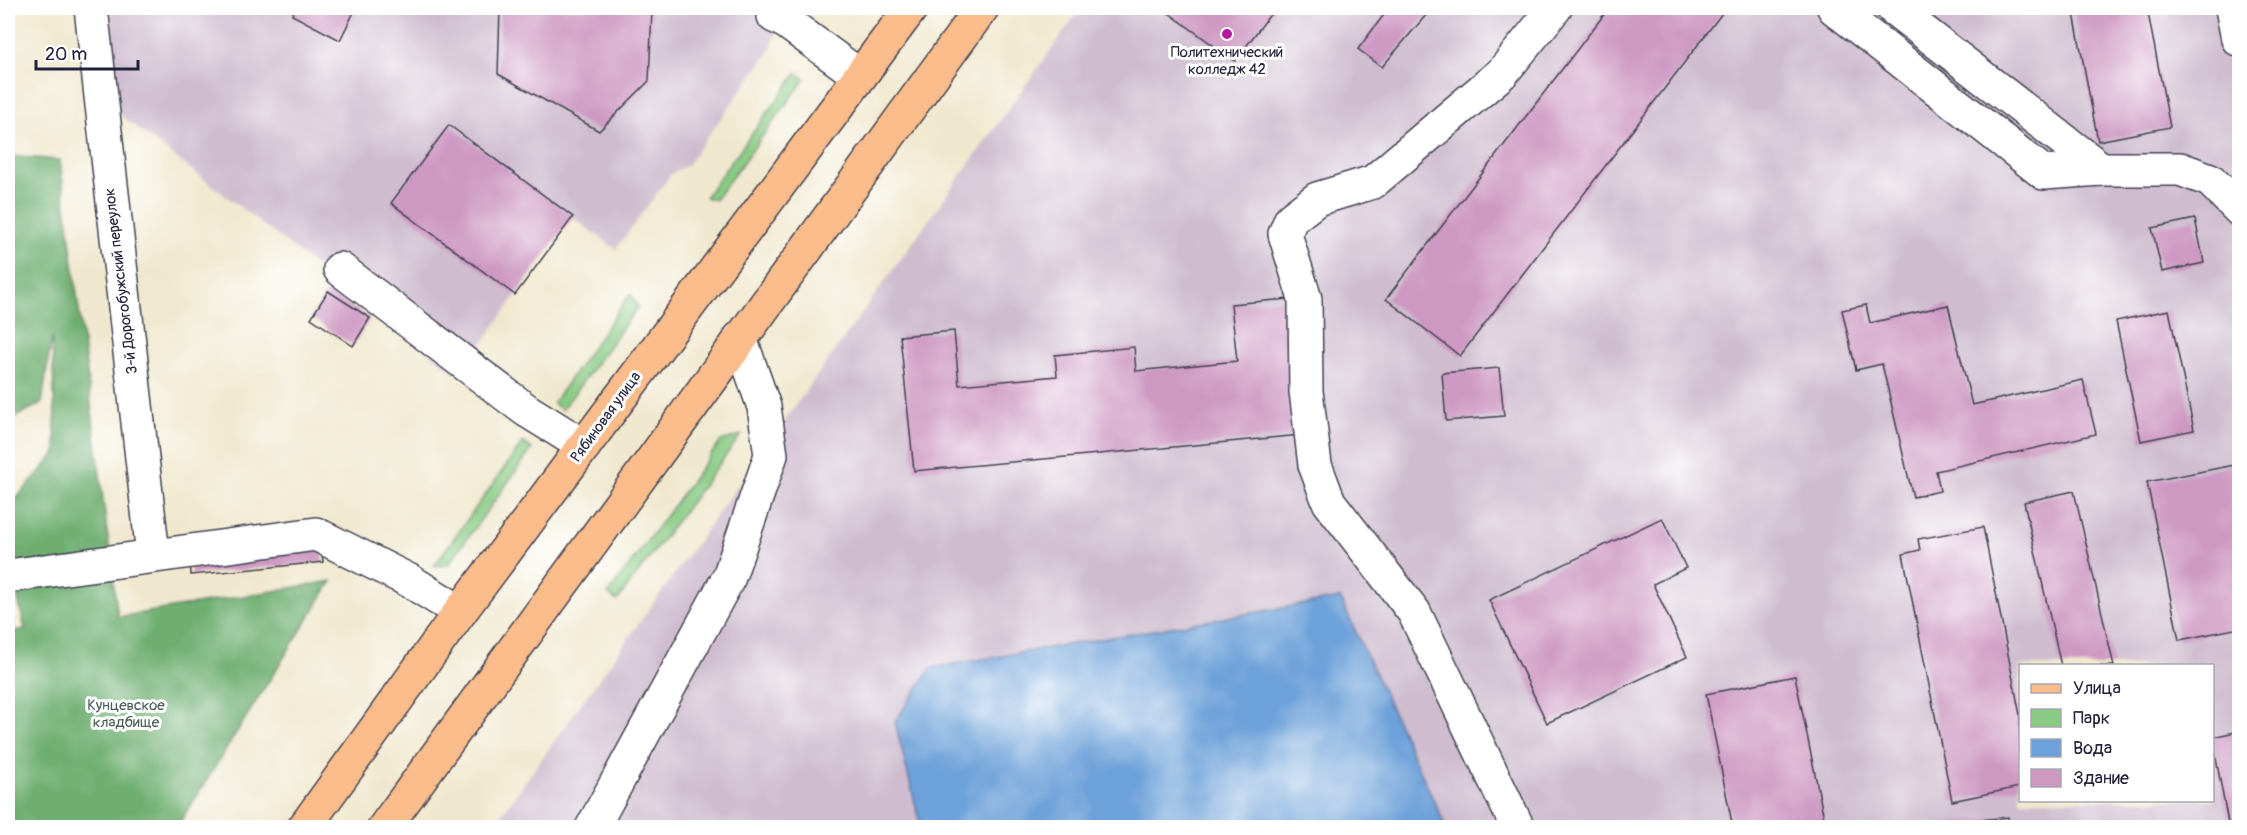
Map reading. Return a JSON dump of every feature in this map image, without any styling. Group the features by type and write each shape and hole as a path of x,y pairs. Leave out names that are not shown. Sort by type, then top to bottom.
{"main road":[{"name":"Рябиновая улица","path":"304,828 460,612 911,8"},
{"path":"384,828 982,8"}],"lane":[{"name":"3-й Дорогобужский переулок","path":"91,8 153,555"},
{"path":"1518,828 1414,612 1329,502 1315,465 1306,391 1305,299 1285,234 1291,219 1317,198 1373,182 1382,175 1502,73 1555,8"},
{"path":"1834,8 2044,173 2101,169 2180,169 2210,180 2240,210"},
{"path":"1893,8 2101,169"},
{"path":"2232,8 2238,39"},
{"path":"774,16 786,22 860,76"},
{"path":"340,269 526,410 584,446"},
{"path":"592,828 729,577 771,455 764,407 740,338"},
{"path":"8,576 316,534 410,581 460,612"}],"shaded area":[{"path":"110,8 786,8 769,52 687,165 671,174 616,249 572,217 459,376 114,110"},
{"path":"1081,8 2239,8 2239,827 492,828"}],"green space":[{"path":"797,73 805,79 715,200 705,197"},
{"name":"Кунцевское кладбище","path":"8,156 60,160 118,617 332,581 177,827 8,827 8,632 25,629 8,558 8,508 56,453 52,336 42,403 8,421"},
{"path":"630,294 638,307 562,410 553,403"},
{"path":"741,435 617,601 608,594 721,441"},
{"path":"523,442 532,449 448,565 434,566"}],"water":[{"path":"1340,598 1446,827 921,827 895,722 931,668"}],"building":[{"path":"295,8 356,8 340,40 292,15"},
{"path":"500,8 652,8 649,81 599,131 498,74"},
{"name":"Политехнический колледж 42","path":"1162,8 1275,8 1235,61"},
{"path":"1389,8 1432,8 1382,67 1358,49"},
{"path":"1609,8 1726,8 1460,356 1386,299"},
{"path":"2073,8 2147,8 2170,127 2098,141"},
{"path":"449,125 573,217 515,295 391,203"},
{"path":"2195,219 2204,263 2162,272 2152,228"},
{"path":"328,291 370,318 353,346 311,318"},
{"path":"1289,299 1302,435 914,471 900,336 954,331 959,385 1057,376 1055,355 1134,347 1136,371 1237,361 1231,304"},
{"path":"1866,305 1870,323 1948,305 1972,405 2083,380 2096,434 1936,471 1940,491 1913,497 1882,364 1856,370 1842,310"},
{"path":"2169,310 2194,430 2141,441 2116,321"},
{"path":"1499,368 1504,416 1446,421 1442,373"},
{"path":"2240,464 2240,628 2179,640 2147,482"},
{"path":"2074,491 2114,664 2061,664 2024,502"},
{"path":"1662,518 1686,568 1653,584 1687,657 1547,723 1489,600"},
{"path":"1983,527 2019,710 2019,787 1952,801 1903,554 1920,550 1918,539"},
{"path":"321,544 323,562 191,575 190,557"},
{"path":"1795,676 1826,828 1733,828 1706,694"},
{"path":"2240,731 2240,828 2229,828 2214,748 2214,737"},
{"path":"2008,817 2009,828 1953,828 1952,823"}],"place":[{"name":"Политехнический колледж 42","path":"1227,34"}]}
